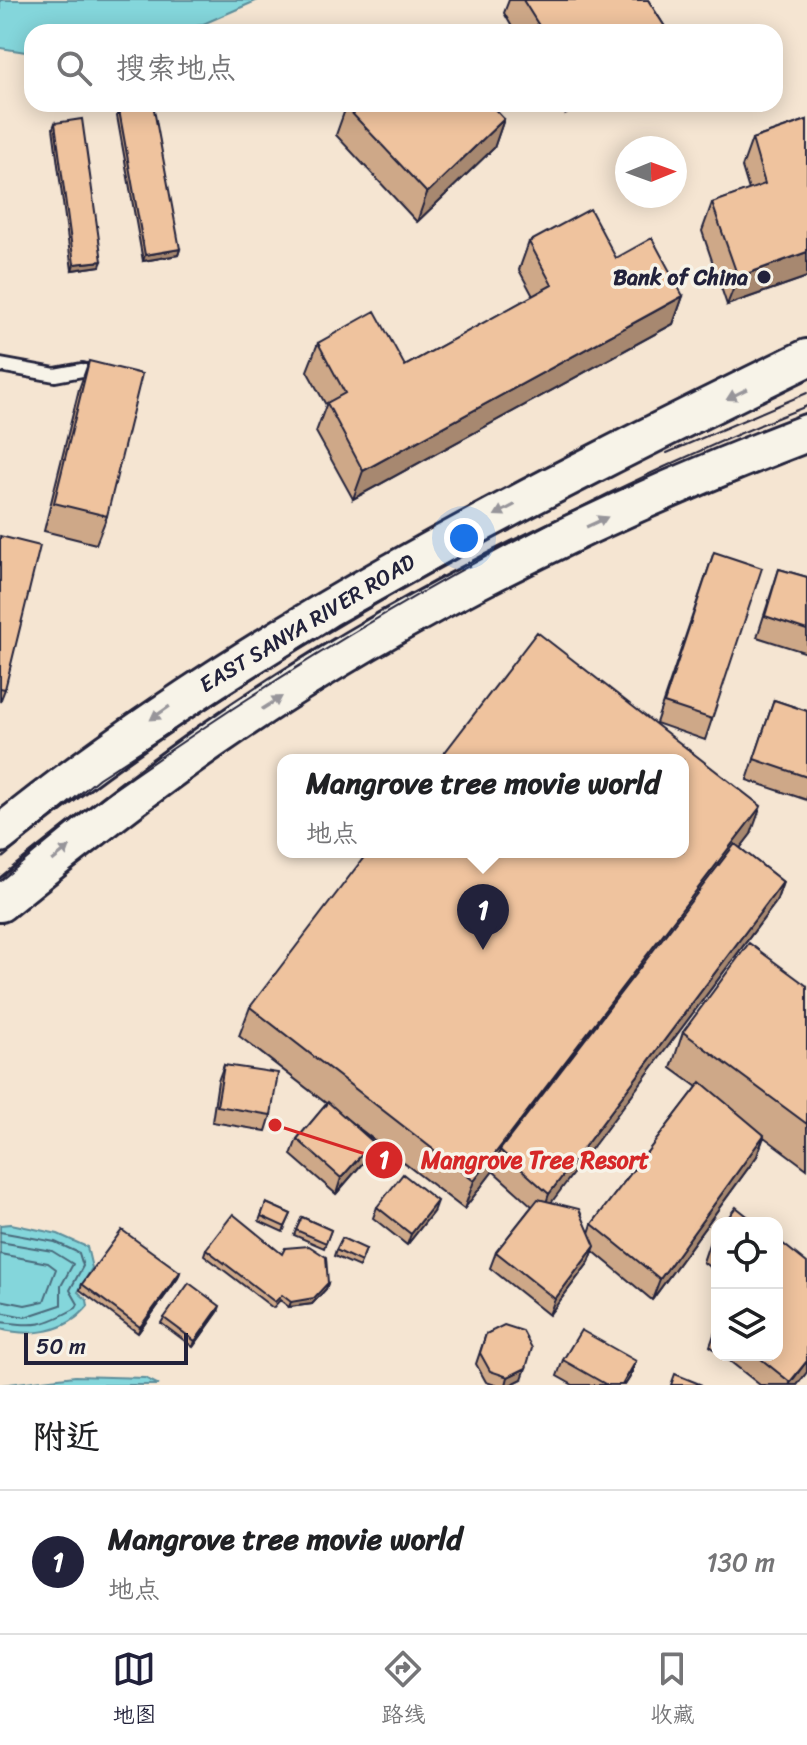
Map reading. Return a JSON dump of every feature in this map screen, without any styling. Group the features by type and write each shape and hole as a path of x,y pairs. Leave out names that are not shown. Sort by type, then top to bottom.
{"main road":[{"name":"EAST SANYA RIVER ROAD","path":"0,834 101,755 271,642 434,547 807,358"},
{"path":"0,903 116,810 214,739 409,619 553,542 807,433"}],"lane":[{"path":"0,365 55,375 82,370 111,378"}],"water":[{"path":"0,0 258,0 203,24 24,24 24,52 0,48"},
{"path":"11,1224 58,1234 87,1247 92,1268 78,1292 87,1300 88,1306 69,1322 47,1331 24,1333 0,1329 0,1225"},
{"path":"75,1376 145,1378 159,1385 1,1385"}],"building":[{"path":"523,0 648,0 663,24 538,24"},
{"path":"119,112 154,112 180,249 145,255"},
{"path":"351,112 497,112 504,119 427,193"},
{"path":"82,119 102,261 74,264 55,123"},
{"path":"807,120 807,252 738,277 712,203 765,184 752,139"},
{"path":"590,209 616,258 652,238 683,296 363,471 327,403 345,393 318,343 375,311 405,366 552,285 529,242"},
{"path":"89,361 142,374 107,516 54,503"},
{"path":"0,536 40,546 5,689 0,688"},
{"path":"714,552 762,568 712,719 664,703"},
{"path":"779,569 807,577 807,630 765,616"},
{"path":"537,632 761,806 474,1181 250,1007 363,858 689,858 689,754 444,754"},
{"path":"774,700 807,711 807,777 754,759"},
{"path":"735,844 783,882 549,1194 500,1150"},
{"path":"749,943 807,986 807,1124 683,1032"},
{"path":"224,1065 278,1073 271,1115 217,1106"},
{"path":"701,1082 764,1135 660,1279 592,1224"},
{"path":"328,1102 373,1142 341,1178 297,1139"},
{"path":"403,1174 437,1201 411,1234 377,1207"},
{"path":"538,1199 579,1209 595,1246 555,1299 496,1252"},
{"path":"266,1203 291,1214 285,1227 261,1216"},
{"path":"736,1207 748,1217 728,1217"},
{"path":"233,1214 282,1254 285,1248 309,1246 326,1257 328,1283 314,1298 291,1302 282,1295 275,1302 206,1249"},
{"path":"302,1217 331,1230 326,1243 296,1230"},
{"path":"122,1230 180,1272 140,1327 82,1284"},
{"path":"342,1238 366,1249 361,1262 336,1250"},
{"path":"783,1244 807,1263 807,1361 790,1382 764,1361 783,1361"},
{"path":"189,1283 220,1306 195,1341 164,1318"},
{"path":"504,1325 523,1331 532,1348 526,1368 508,1377 490,1371 480,1353 486,1334"},
{"path":"581,1330 636,1361 622,1385 607,1385 563,1360"},
{"path":"675,1374 702,1385 671,1385"}],"tram line":[{"path":"667,453 807,393"},
{"path":"0,881 113,790 278,679 363,627 449,577 625,485 807,406"},
{"path":"0,860 99,778 338,624 456,558"}],"place":[{"name":"Bank of China","path":"764,277"},
{"name":"Mangrove tree movie world","path":"483,950"},
{"name":"Mangrove Tree Resort","path":"275,1125"}]}
